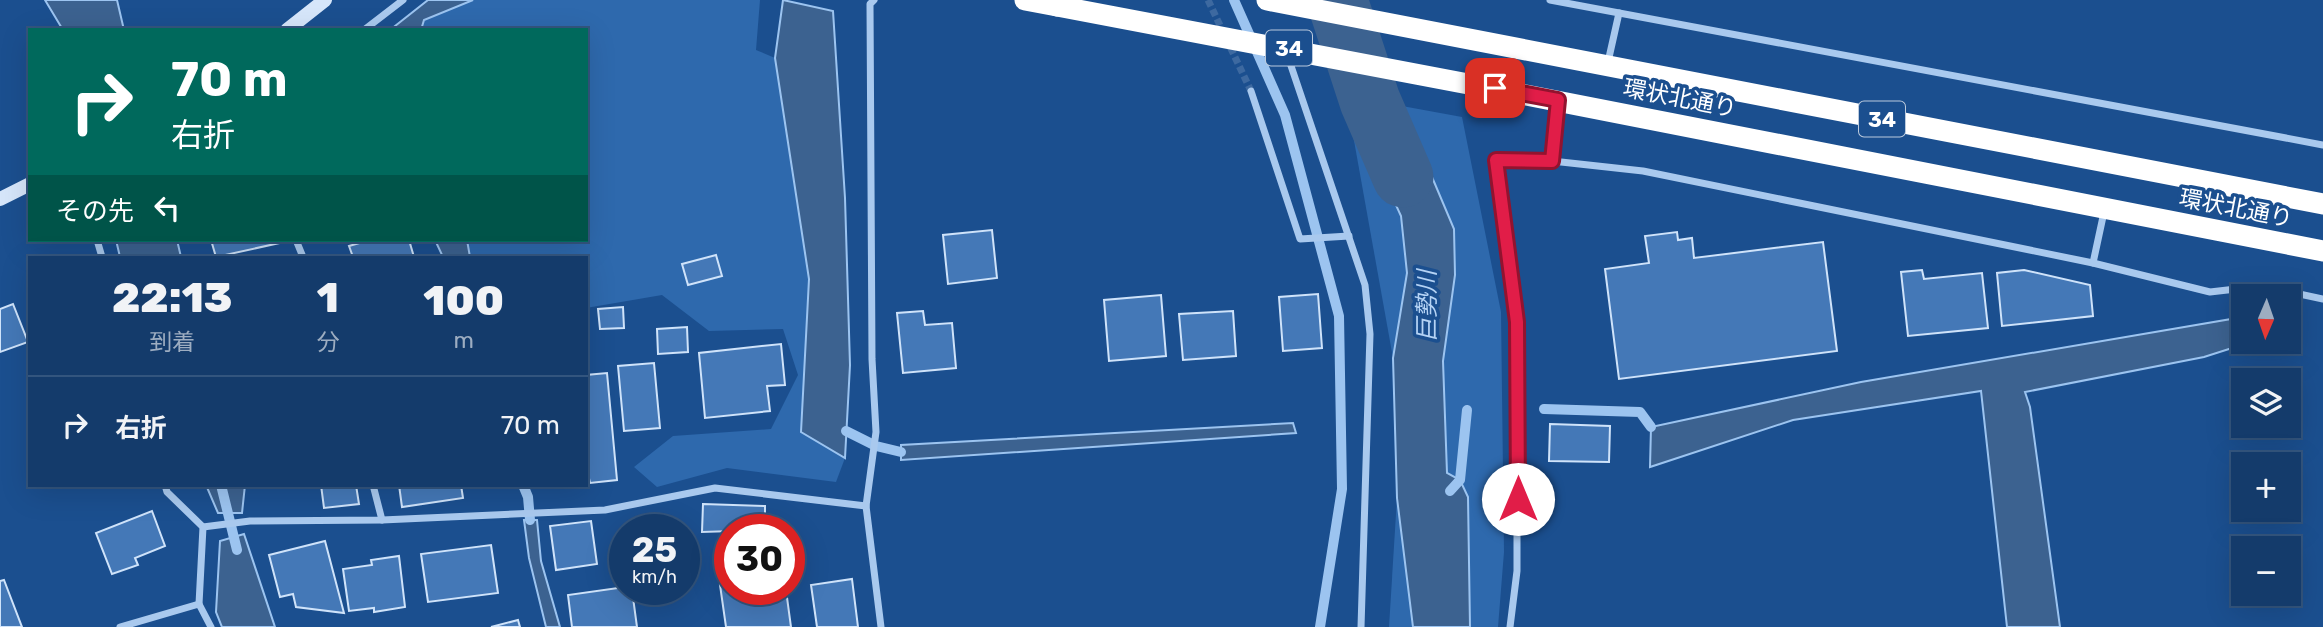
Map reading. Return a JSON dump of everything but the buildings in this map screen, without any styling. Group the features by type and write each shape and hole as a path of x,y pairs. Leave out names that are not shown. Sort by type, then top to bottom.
{"highway":[{"name":"環状北通り","path":"1026,0 1285,47 2323,251"},
{"name":"環状北通り","path":"1267,0 2323,204"}],"street":[{"path":"290,28 325,0"},
{"path":"367,28 402,0"},
{"path":"874,0 870,4 870,169 872,359 876,432 866,506 881,627"},
{"path":"1550,0 2323,145"},
{"path":"1607,66 1619,13"},
{"path":"1285,47 1365,285 1370,334 1361,627"},
{"path":"1251,91 1300,239 1349,236"},
{"path":"1552,161 1558,100"},
{"path":"1510,627 1517,572 1517,322 1496,160 1552,161 1643,171 2093,262 2210,292 2262,286 2323,299"},
{"path":"0,199 28,185"},
{"path":"2093,262 2105,209"},
{"path":"166,487 167,492 203,527 199,604 211,627"},
{"path":"374,487 382,520"},
{"path":"203,527 250,521 382,520 510,512 605,510 715,488 866,506"},
{"path":"120,627 199,604"}],"shaded area":[{"path":"473,0 760,0 756,50 775,58 809,279 801,432 845,458 836,482 727,468 657,487 634,467 673,436 771,429 798,375 783,329 709,331 662,295 588,308 588,256 470,256 467,242 588,242 588,28 422,28 424,20"},
{"path":"1346,96 1401,216 1407,273 1393,358"},
{"path":"1402,106 1462,117 1501,312 1504,552 1498,627 1470,627 1468,497 1460,480 1447,474 1443,361 1455,275 1454,229"},
{"path":"1397,498 1413,627 1389,627"}],"water":[{"path":"45,0 117,0 124,28 62,28"},
{"path":"428,0 473,0 424,20 422,28 393,28"},
{"path":"783,0 833,11 845,198 850,365 845,458 801,432 809,279 775,58"},
{"path":"1346,96 1402,106 1454,229 1455,275 1443,361 1447,473 1460,480 1468,497 1470,627 1413,627 1397,498 1393,358 1407,273 1401,216"},
{"path":"116,242 177,242 181,256 120,256"},
{"path":"436,242 467,242 470,256 443,256"},
{"path":"2231,319 2231,348 2204,357 2025,392 2030,407 2060,627 2007,627 1981,391 1793,420 1650,467 1651,427 1861,382"},
{"path":"1293,423 1296,433 901,460 901,445"},
{"path":"207,487 245,487 242,513 218,513"},
{"path":"524,520 537,520 541,561 560,627 546,627 529,558"},
{"path":"244,534 275,627 222,627 216,612 220,541"}],"waterway":[{"path":"1234,0 1285,115 1339,316 1342,489 1320,627"},
{"name":"巨勢川","path":"1337,0 1370,101 1403,177"},
{"path":"1544,409 1640,412 1651,427"},
{"path":"1450,491 1460,480 1467,410"},
{"path":"846,431 876,446 901,452"},
{"path":"221,487 237,550"},
{"path":"524,487 528,497 530,520"}],"tunnel":[{"path":"1208,0 1251,91"}],"route":[{"path":"1495,88 1558,100 1552,161 1496,160 1517,322 1518,499"}]}
